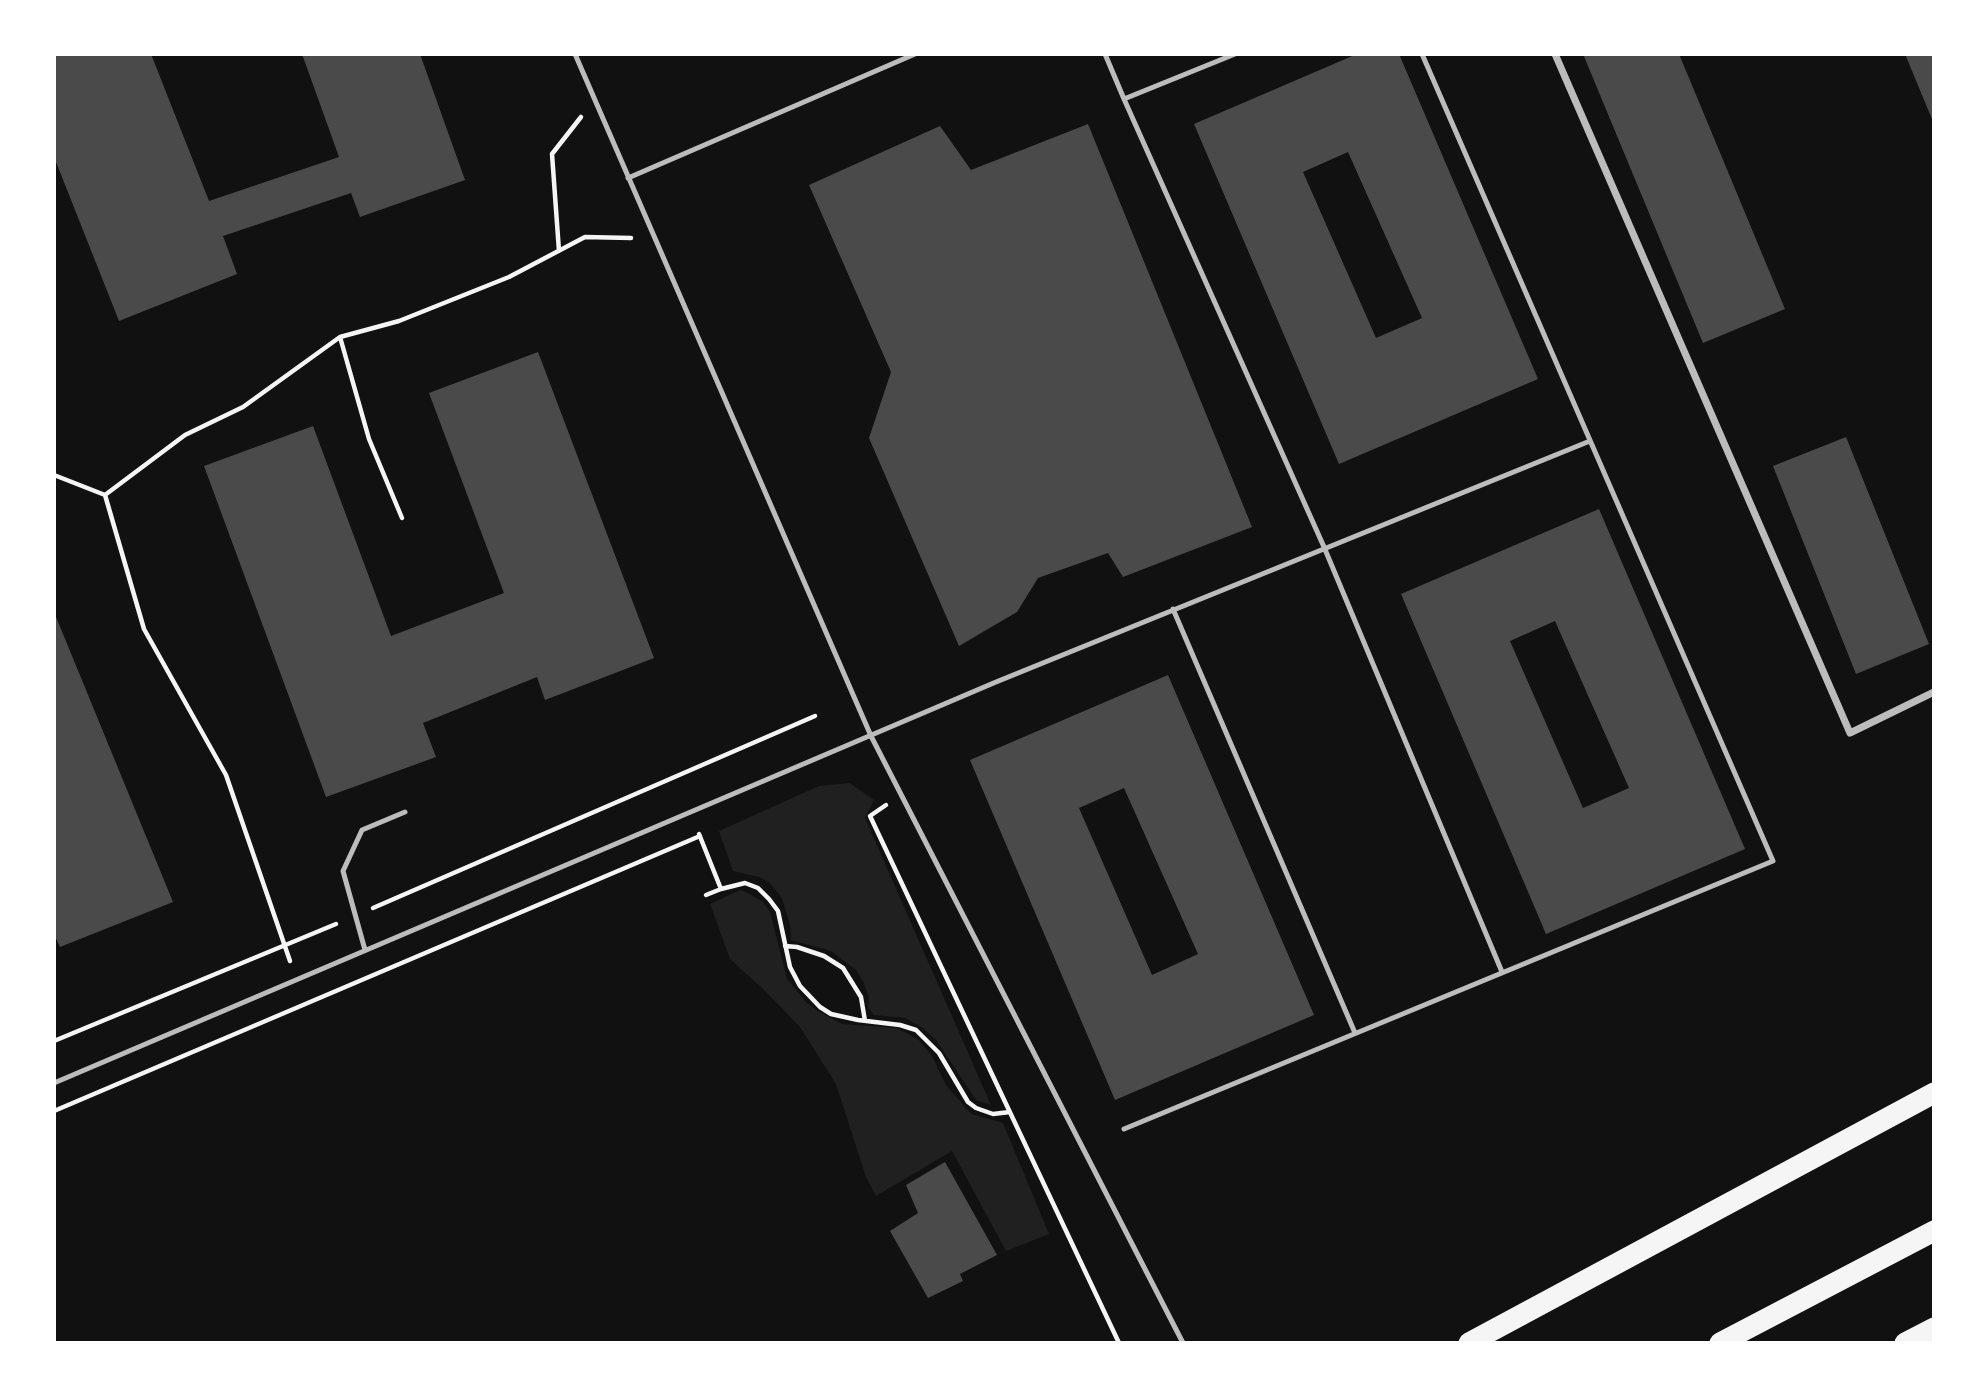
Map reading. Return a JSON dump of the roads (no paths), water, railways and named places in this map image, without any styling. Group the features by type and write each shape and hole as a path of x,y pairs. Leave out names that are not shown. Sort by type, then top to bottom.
{"highway":[{"path":"1469,1343 1934,1093"},
{"path":"1720,1343 1934,1231"},
{"path":"1905,1343 1934,1328"}],"street":[{"path":"1555,54 1850,733 1934,692"}],"lane":[{"path":"575,54 871,736 1183,1343"},
{"path":"628,178 915,54"},
{"path":"1105,54 1324,547 1502,972"},
{"path":"1124,99 1235,54"},
{"path":"1124,1129 1773,861 1422,54"},
{"path":"54,1083 996,682 1590,441"},
{"path":"1173,609 1355,1033"},
{"path":"365,950 343,871 362,830 405,813"}]}
